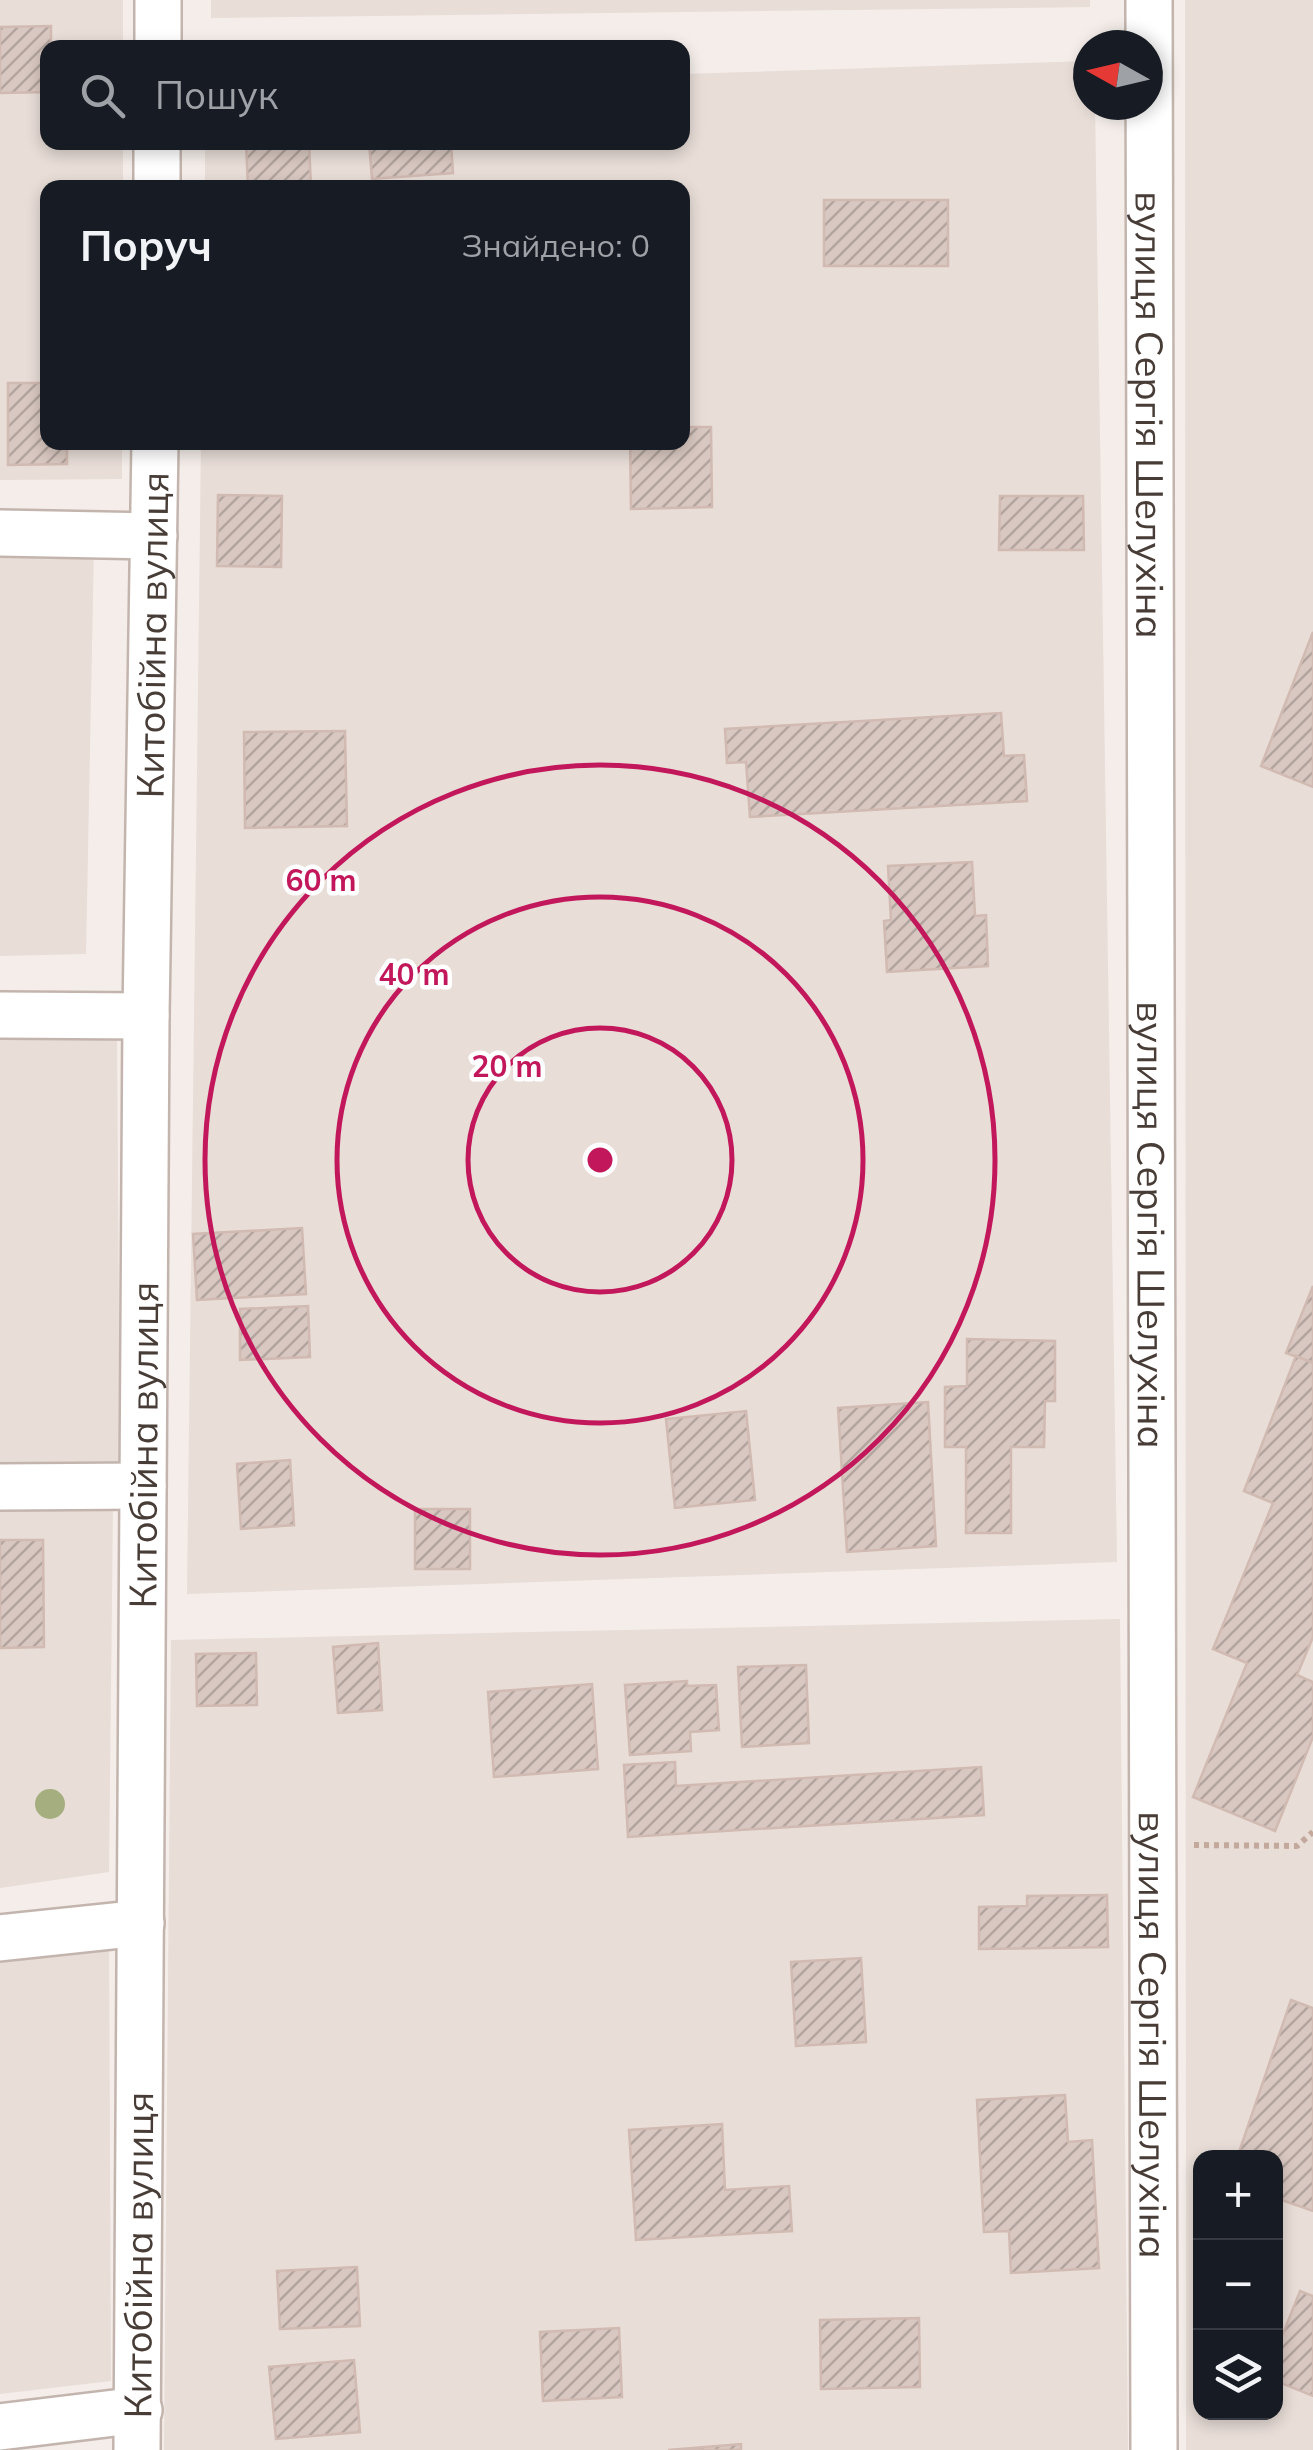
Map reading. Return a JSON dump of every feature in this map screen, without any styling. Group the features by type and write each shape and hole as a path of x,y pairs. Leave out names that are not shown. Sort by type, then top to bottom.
{"street":[{"path":"158,0 158,40"},
{"name":"вулиця Сергія Шелухіна","path":"1149,0 1154,2450"},
{"path":"157,150 157,180"},
{"name":"Китобійна вулиця","path":"138,2430 146,1016 155,450"},
{"path":"0,532 154,536"},
{"path":"0,1015 146,1016"},
{"path":"0,1488 143,1486"},
{"path":"0,1938 141,1924"},
{"path":"0,2427 138,2430"}],"path":[{"path":"1153,1844 1297,1846 1313,1832"}],"shaded area":[{"path":"0,0 123,0 123,40 40,40 40,150 123,150 123,180 40,180 40,450 122,450 122,479 0,480"},
{"path":"211,0 1090,0 1090,7 211,18"},
{"path":"1185,0 1313,0 1313,2450 1186,2450"},
{"path":"1073,61 1073,120 1095,120 1117,1562 187,1594 201,450 690,450 690,180 205,180 205,150 690,150 690,74"},
{"path":"0,544 94,545 86,954 0,956"},
{"path":"0,1037 117,1039 120,1464 0,1464"},
{"path":"113,1503 109,1872 0,1888 0,1506"},
{"path":"1120,1619 1128,2450 164,2450 171,1640"},
{"path":"109,1931 111,2381 0,2394 0,1943"}],"building":[{"path":"51,26 51,40 40,40 40,92 0,93 0,27"},
{"path":"246,150 309,150 311,180 248,180"},
{"path":"370,150 452,150 453,173 372,179"},
{"path":"824,200 948,200 948,266 824,266"},
{"path":"8,383 40,383 40,450 67,450 67,464 8,465"},
{"path":"690,427 711,427 712,507 631,509 630,450 690,450"},
{"path":"218,495 282,496 281,567 217,566"},
{"path":"1000,496 1083,496 1084,550 999,550"},
{"path":"1313,632 1313,787 1261,766"},
{"path":"1001,713 1004,756 1024,755 1027,801 750,817 746,762 727,763 725,729"},
{"path":"345,731 347,826 245,828 244,732"},
{"path":"972,862 975,916 986,915 988,966 887,972 884,921 891,920 888,866"},
{"path":"302,1228 306,1294 197,1300 193,1234"},
{"path":"1313,1286 1313,1363 1286,1353"},
{"path":"308,1306 310,1357 240,1360 240,1309"},
{"path":"967,1339 1055,1341 1055,1401 1045,1401 1044,1447 1011,1447 1011,1533 966,1533 966,1447 945,1447 945,1387 967,1386"},
{"path":"1296,1356 1313,1363 1313,1637 1297,1675 1313,1682 1313,1737 1275,1831 1193,1797 1247,1663 1213,1649 1273,1503 1244,1491"},
{"path":"928,1402 936,1546 847,1552 838,1408"},
{"path":"746,1411 755,1500 675,1508 666,1419"},
{"path":"290,1460 294,1525 241,1529 237,1464"},
{"path":"415,1509 470,1509 470,1569 415,1569"},
{"path":"0,1540 43,1540 44,1647 0,1648"},
{"path":"378,1643 382,1710 338,1713 333,1647"},
{"path":"256,1653 257,1705 197,1706 196,1654"},
{"path":"806,1665 809,1743 742,1747 738,1667"},
{"path":"687,1681 687,1686 716,1685 719,1730 690,1732 691,1751 630,1755 625,1685"},
{"path":"592,1684 598,1769 494,1777 488,1692"},
{"path":"675,1762 676,1786 981,1767 984,1815 628,1837 624,1765"},
{"path":"1107,1895 1108,1947 979,1949 979,1907 1027,1906 1027,1896"},
{"path":"861,1958 866,2042 796,2046 791,1962"},
{"path":"1291,2000 1313,2008 1313,2211 1283,2200 1283,2150 1240,2150"},
{"path":"1065,2095 1068,2142 1092,2140 1099,2268 1011,2273 1009,2231 984,2232 977,2100"},
{"path":"722,2124 725,2190 789,2186 792,2231 636,2240 629,2130"},
{"path":"357,2267 360,2326 280,2329 277,2271"},
{"path":"1300,2291 1313,2296 1313,2396 1283,2384 1283,2334"},
{"path":"919,2318 920,2387 821,2389 820,2320"},
{"path":"619,2328 622,2397 543,2401 540,2332"},
{"path":"354,2360 360,2432 276,2439 269,2367"},
{"path":"741,2444 741,2450 668,2450"}]}
